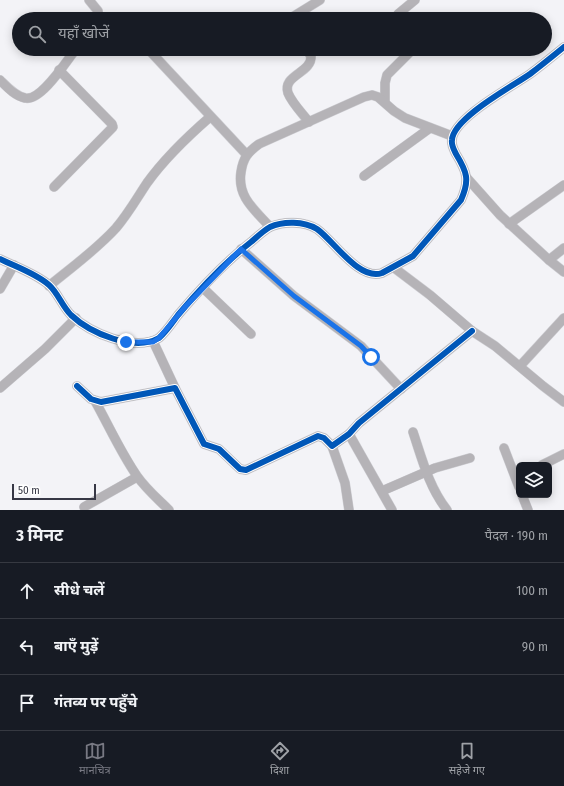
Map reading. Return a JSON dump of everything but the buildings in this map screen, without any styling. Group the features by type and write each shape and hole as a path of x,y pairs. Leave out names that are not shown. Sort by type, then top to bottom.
{"street":[{"path":"89,0 98,12"},
{"path":"300,12 320,0"},
{"path":"400,12 415,0"},
{"path":"564,47 530,74 472,114 462,122 452,136 453,146 464,168 467,178 509,224 564,272"},
{"path":"0,80 9,89 20,96 31,98 39,94 52,81 70,56"},
{"path":"154,56 246,154"},
{"path":"308,122 291,98 288,88 289,83 309,63 311,56"},
{"path":"385,102 385,83 387,75 406,56"},
{"path":"54,187 113,127 112,124 59,70"},
{"path":"270,227 251,206 243,195 240,187 242,166 246,154 259,144 364,97 375,96 405,118 452,136"},
{"path":"49,286 95,250 123,219 146,184 158,169 183,141 210,117"},
{"path":"364,176 430,128"},
{"path":"0,259 23,269 49,286 76,318 98,334 126,342 153,342 162,335 185,307 241,249 270,227 292,223 311,226 331,241 354,264 370,273 377,275 413,256 456,206 462,196 467,178"},
{"path":"509,224 564,185"},
{"path":"549,260 564,248"},
{"path":"241,249 294,296 361,346 401,389"},
{"path":"0,289 14,265"},
{"path":"393,267 430,295 472,331 495,346 542,386 564,402"},
{"path":"203,288 251,334"},
{"path":"0,388 45,349 76,318"},
{"path":"520,366 564,318"},
{"path":"332,446 349,434 359,423 472,331"},
{"path":"153,342 204,444 219,449 243,470 249,469 318,436 324,438 332,446 345,483 349,510"},
{"path":"77,386 95,401 124,456 145,487 169,510"},
{"path":"95,401 105,401 175,388"},
{"path":"413,432 426,472 435,493 447,510"},
{"path":"349,434 392,510"},
{"path":"504,448 516,475"},
{"path":"548,462 564,454"},
{"path":"382,490 426,472 470,458"},
{"path":"84,507 138,477"},
{"path":"523,498 528,510"}],"cycle path":[{"path":"0,259 44,281 55,292 65,308 79,322 101,334 125,342 137,343 149,342 159,338 222,267 262,232 275,225 300,223 312,226 324,235 356,266 373,274 382,273 413,256 461,200 466,187 466,176 463,166 452,146 452,140 455,131 462,122 485,103 530,74 564,47"},
{"path":"77,386 91,399 101,402 175,388 204,444 219,449 240,469 246,470 318,436 324,438 332,446 349,434 359,423 472,331"}],"route":[{"path":"126,342 153,342 159,338 185,307 241,249 294,296 361,346 371,357"}]}
